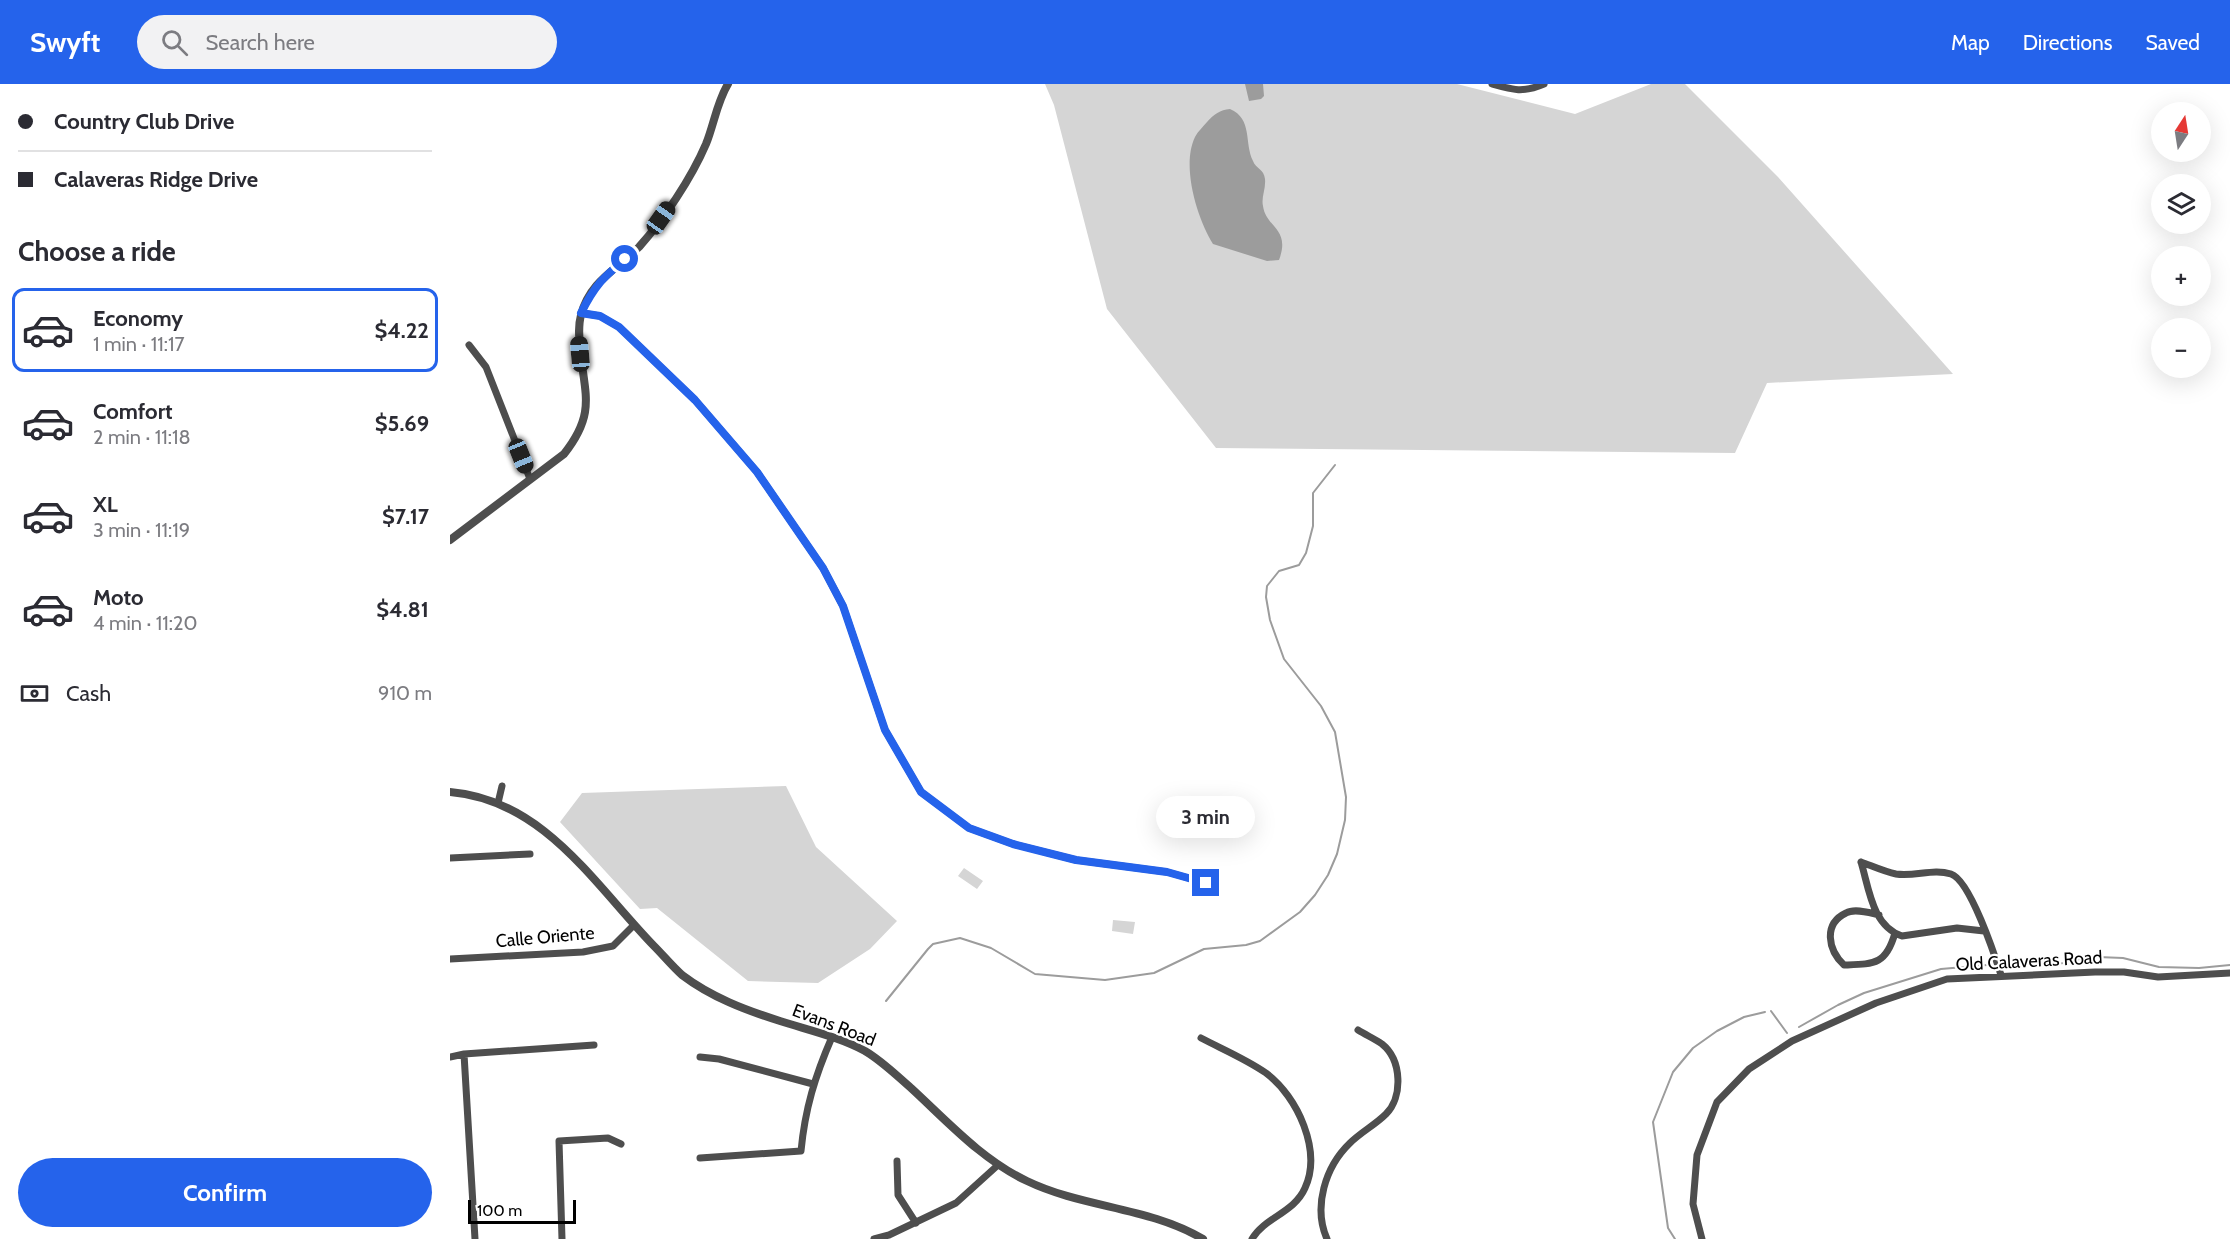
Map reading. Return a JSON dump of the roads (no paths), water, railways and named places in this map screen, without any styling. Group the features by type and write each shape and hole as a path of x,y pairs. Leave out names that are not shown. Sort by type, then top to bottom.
{"street":[{"path":"450,540 564,454 580,431 587,399 578,333 581,313 598,283 638,248 683,187 706,143 728,84"},
{"path":"1492,84 1514,90 1529,91 1544,84"},
{"path":"581,313 600,316 619,327 695,400 757,472 823,568 843,606 885,730 921,792 969,828 1013,844 1076,860 1167,872 1206,883"},
{"path":"469,345 486,367 530,479"},
{"path":"498,803 502,786"},
{"name":"Evans Road","path":"450,792 498,803 538,825 578,860 634,925 681,974 728,1003 832,1037 866,1052 881,1062 964,1138 998,1165 1028,1182 1061,1194 1167,1222 1203,1239"},
{"path":"450,858 530,854"},
{"path":"1984,931 1957,928 1902,936 1895,933 1872,905 1861,862 1896,874 1938,871 1953,874 1968,892 1984,931 2001,975"},
{"path":"1879,915 1856,911 1846,912 1832,927 1830,941 1834,956 1844,964 1870,964 1884,959 1892,947 1895,933"},
{"name":"Calle Oriente","path":"450,959 583,952 613,946 634,925"},
{"name":"Old Calaveras Road","path":"1702,1239 1693,1204 1697,1155 1717,1102 1749,1069 1792,1041 1876,1003 1947,980 2001,975 2124,972 2158,977 2230,973"},
{"path":"1327,1239 1322,1227 1321,1198 1335,1162 1348,1144 1386,1114 1394,1105 1399,1090 1394,1064 1388,1051 1383,1045 1358,1030"},
{"path":"700,1158 801,1151 804,1120 813,1084 832,1037"},
{"path":"1201,1038 1266,1074 1284,1091 1300,1118 1310,1146 1310,1171 1304,1189 1292,1207 1264,1226 1252,1239"},
{"path":"450,1057 464,1054 594,1045"},
{"path":"464,1054 476,1239"},
{"path":"700,1057 719,1059 813,1084"},
{"path":"562,1239 559,1141 608,1138 621,1144"},
{"path":"897,1161 898,1195 916,1223"},
{"path":"874,1239 889,1235 956,1203 998,1165"}],"waterway":[{"path":"886,1001 933,944 960,938 991,948 1035,974 1105,980 1154,973 1204,949 1246,945 1260,941 1300,912 1315,895 1328,875 1337,854 1345,820 1346,797 1335,732 1321,706 1284,659 1270,620 1266,597 1267,586 1279,571 1299,565 1306,553 1313,526 1313,493 1335,465"},
{"path":"2008,966 2065,963 2087,957 2123,958 2159,967 2199,968 2230,965"},
{"path":"1799,1027 1864,993 1941,969 1987,965"},
{"path":"1771,1011 1787,1033"},
{"path":"1675,1239 1668,1228 1653,1122 1673,1072 1693,1048 1717,1031 1744,1017 1765,1012"}]}
